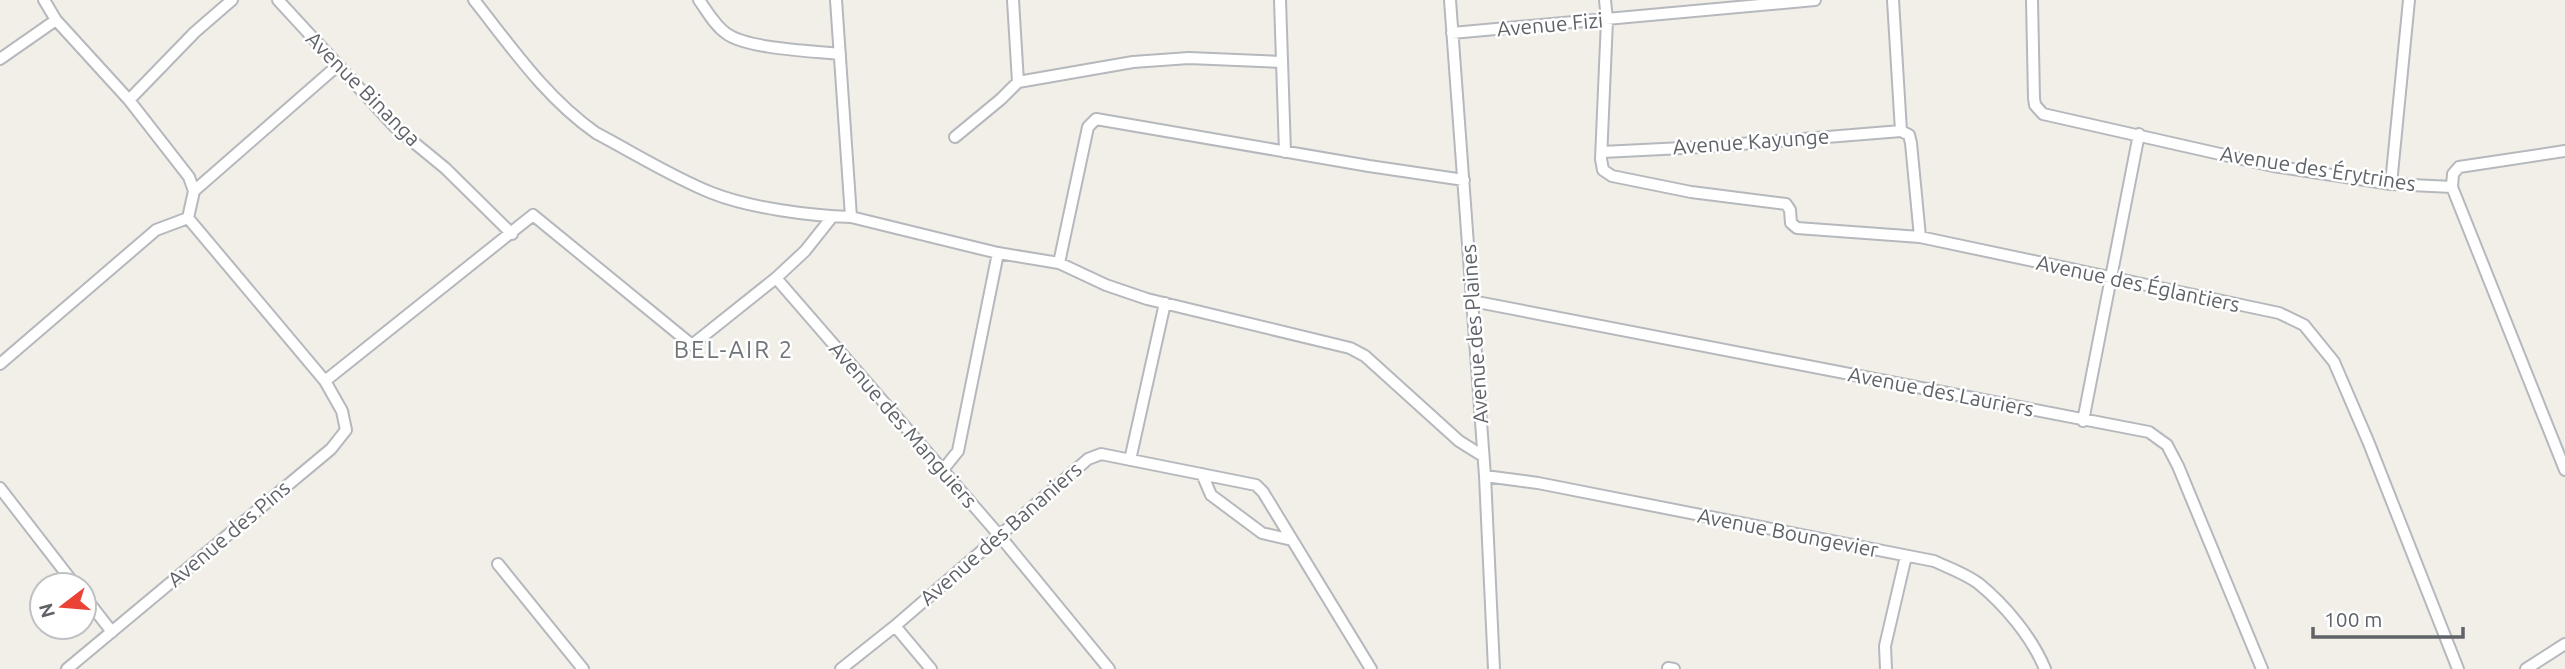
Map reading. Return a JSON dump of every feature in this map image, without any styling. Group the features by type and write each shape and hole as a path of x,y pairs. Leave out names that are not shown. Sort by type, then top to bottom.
{"street":[{"path":"0,364 156,230 188,218 194,191 189,177 130,100 56,20 44,0"},
{"path":"130,100 195,32 232,0"},
{"name":"Avenue Binanga","path":"278,0 395,127 445,168 513,234"},
{"path":"474,0 544,88 596,133 714,194 750,204 832,217 851,217 998,253 1059,263 1116,289 1350,348 1365,356 1459,441 1483,456"},
{"path":"699,0 717,25 738,39 777,47 841,54"},
{"path":"836,0 851,217"},
{"path":"1013,0 1018,82"},
{"path":"1280,0 1285,152"},
{"name":"Avenue des Plaines","path":"1450,0 1485,476 1494,669"},
{"path":"1602,152 1607,20 1605,0"},
{"name":"Avenue Fizi","path":"1452,33 1607,20 1744,3 1815,0"},
{"path":"1894,0 1901,131 1909,135 1911,143 1920,237"},
{"name":"Avenue des Érytrines","path":"2032,0 2035,105 2043,114 2273,166 2391,184 2452,187"},
{"path":"2391,184 2409,0"},
{"path":"0,60 56,20"},
{"path":"955,137 1002,99 1018,82 1092,68 1161,60 1189,58 1281,62"},
{"path":"194,191 337,66"},
{"path":"1059,263 1088,127 1091,121 1102,118 1285,152 1464,180"},
{"name":"Avenue Kayunge","path":"1602,152 1901,131"},
{"path":"2083,421 2139,134"},
{"path":"2565,151 2459,167 2453,174 2452,187 2565,470"},
{"name":"Avenue des Églantiers","path":"1602,152 1601,165 1606,173 1612,176 1691,192 1786,204 1794,228 1920,237 2293,318 2313,334 2334,362 2458,669"},
{"path":"326,381 534,215 689,345 697,342 776,278 805,251 832,217"},
{"name":"Avenue des Pins","path":"68,669 343,437 347,426 326,381 188,218"},
{"path":"942,471 958,451 998,253"},
{"name":"Avenue des Manguiers","path":"776,278 999,535 1110,669"},
{"name":"Avenue des Lauriers","path":"1472,302 2149,432 2167,445 2262,669"},
{"path":"1130,460 1165,303"},
{"name":"Avenue des Bananiers","path":"841,669 895,626 1093,455 1101,454 1256,485 1263,492 1370,669"},
{"path":"1202,474 1208,490 1215,498 1262,533 1292,540"},
{"name":"Avenue Boungevier","path":"1485,476 1538,483 1934,561 1978,583 2029,640 2045,669"},
{"path":"0,488 64,571"},
{"path":"1886,669 1885,646 1906,556"},
{"path":"498,564 583,669"},
{"path":"98,614 112,632"},
{"path":"895,626 931,669"},
{"path":"2526,669 2565,644"}],"district":[{"name":"BEL-AIR 2","path":"734,350"}]}
